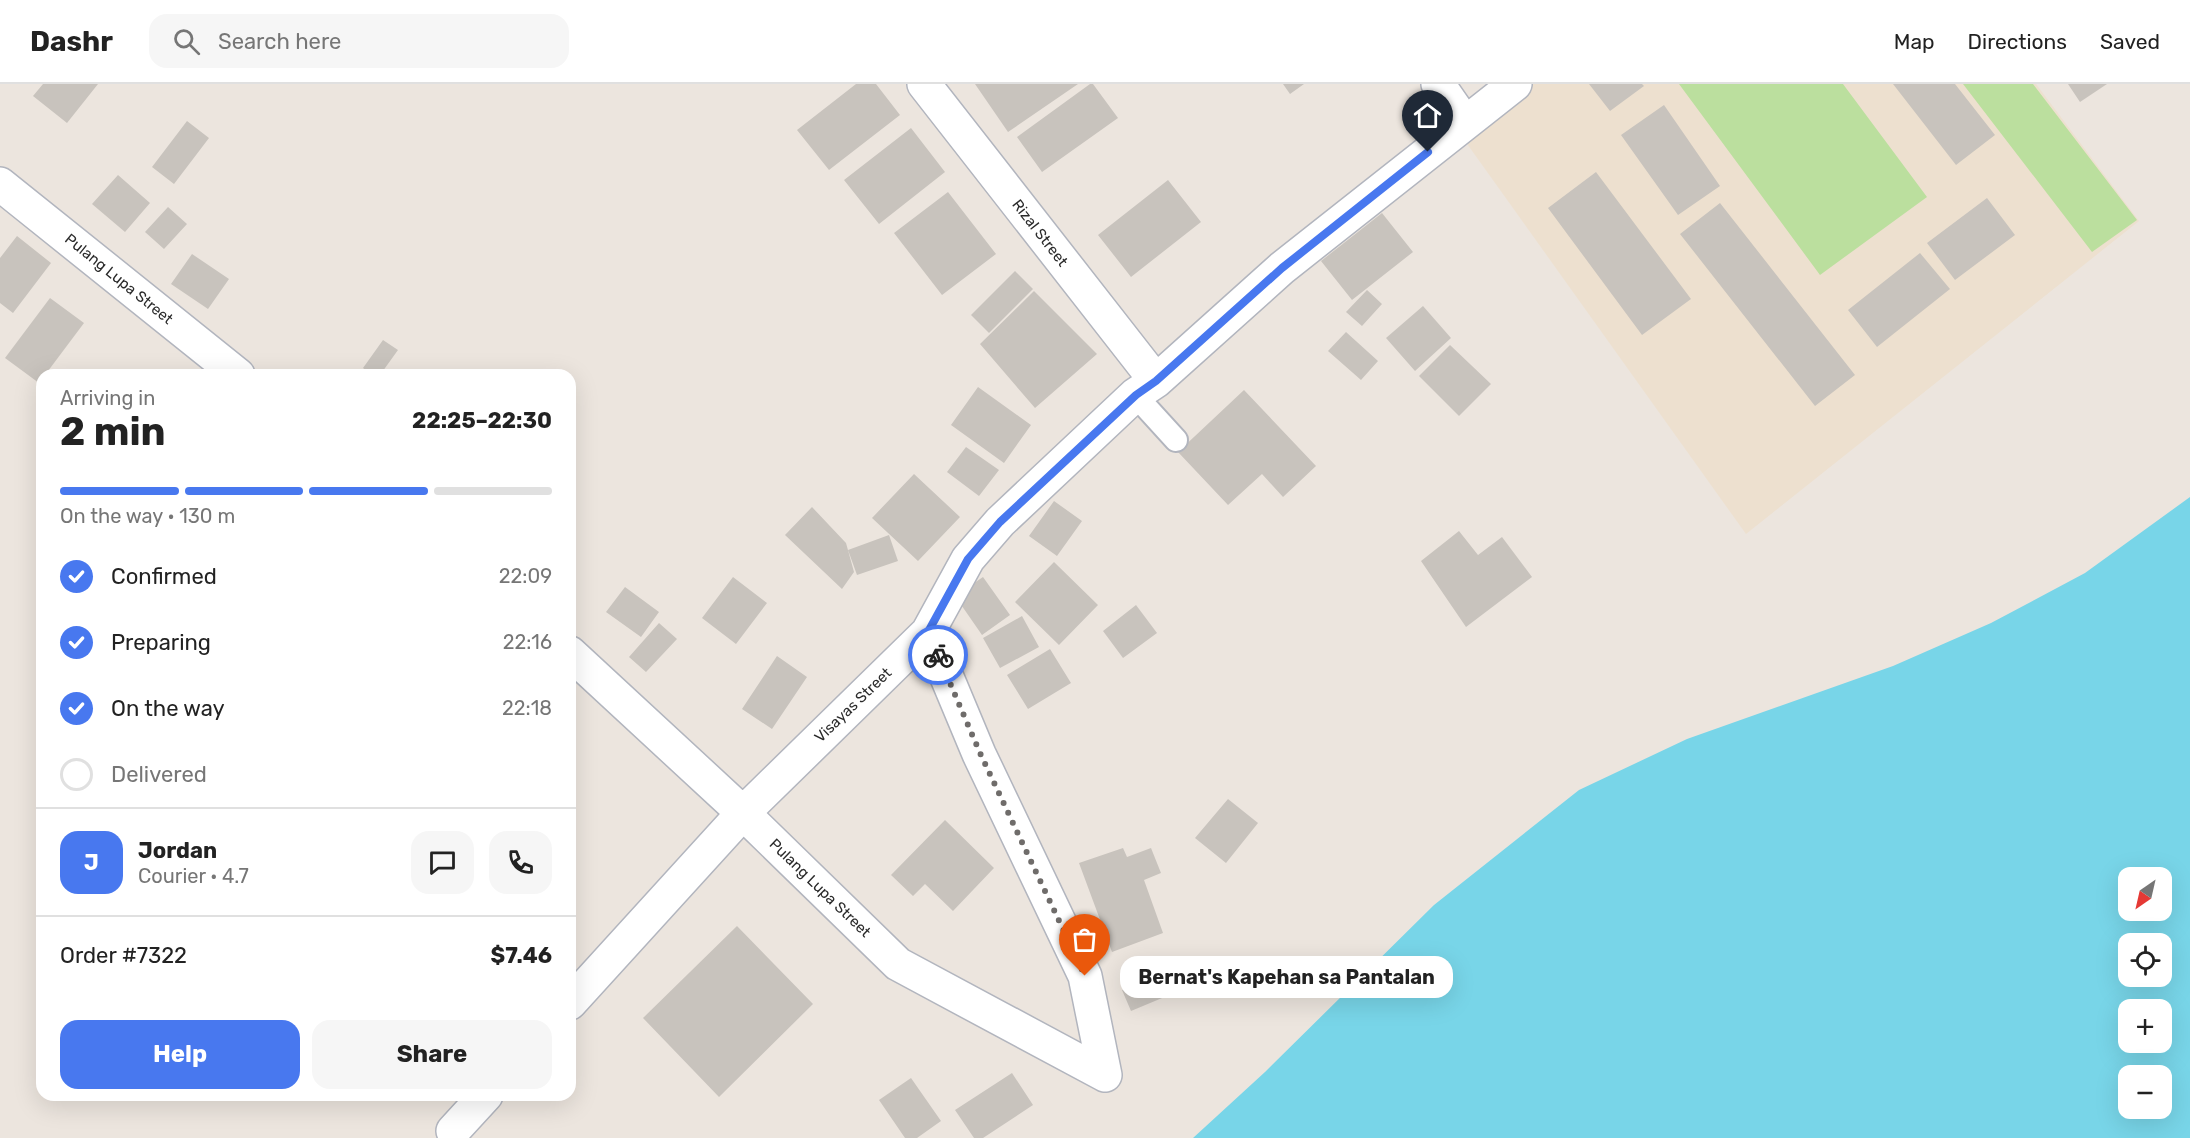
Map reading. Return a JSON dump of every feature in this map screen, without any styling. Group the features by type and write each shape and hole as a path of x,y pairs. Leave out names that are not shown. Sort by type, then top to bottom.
{"street":[{"name":"Rizal Street","path":"924,84 1146,388"},
{"path":"1438,84 1465,123"},
{"name":"Visayas Street","path":"576,996 743,813 928,632 968,559 1000,522 1146,388 1282,268 1515,84"},
{"name":"Pulang Lupa Street","path":"0,184 231,369"},
{"name":"Pulang Lupa Street","path":"576,659 743,813 898,964 1105,1075 1085,976 980,753 928,632"},
{"path":"453,1131 480,1101"}],"lane":[{"path":"1146,388 1176,440"}],"shaded area":[{"path":"1524,84 2036,84 2139,221 1746,534 1460,134"}],"green space":[{"path":"1679,84 1843,84 1927,197 1820,275"},
{"path":"1963,84 2033,84 2137,220 2092,252"}],"water":[{"path":"2190,497 2190,1138 1193,1138 1265,1072 1434,905 1579,790 1687,739 1893,666 1991,623 2085,573"}],"building":[{"path":"43,84 98,84 67,123 33,96"},
{"path":"856,84 876,84 900,115 829,170 797,130"},
{"path":"975,84 1078,84 1008,132"},
{"path":"1093,84 1118,118 1042,172 1017,137"},
{"path":"1283,84 1304,84 1290,94"},
{"path":"1589,84 1642,84 1644,86 1610,111"},
{"path":"1893,84 1955,84 1995,135 1956,165"},
{"path":"2068,84 2107,84 2080,102"},
{"path":"1664,105 1720,186 1678,215 1621,135"},
{"path":"187,121 209,138 174,184 152,167"},
{"path":"911,128 945,172 879,224 844,180"},
{"path":"1596,172 1691,299 1642,335 1548,208"},
{"path":"118,175 150,203 125,232 92,204"},
{"path":"1168,180 1201,222 1131,277 1098,235"},
{"path":"948,192 996,254 942,295 894,233"},
{"path":"1987,198 2015,235 1955,280 1927,243"},
{"path":"1720,203 1855,375 1815,406 1680,234"},
{"path":"168,207 187,224 164,249 145,232"},
{"path":"1382,213 1413,252 1352,300 1321,261"},
{"path":"17,236 51,263 13,313 0,303 0,258"},
{"path":"1920,253 1950,289 1877,347 1848,310"},
{"path":"192,254 229,279 208,309 171,284"},
{"path":"1015,271 1033,289 989,333 971,315"},
{"path":"1367,290 1382,304 1362,326 1346,312"},
{"path":"1034,291 1097,354 1035,408 980,344"},
{"path":"50,298 84,323 50,369 36,369 36,381 5,358"},
{"path":"1423,306 1451,338 1415,371 1386,338"},
{"path":"1346,332 1378,361 1361,380 1328,351"},
{"path":"383,340 398,350 384,369 363,368"},
{"path":"1450,345 1491,384 1459,416 1419,376"},
{"path":"978,387 1031,425 1004,463 951,425"},
{"path":"1244,390 1316,466 1283,497 1262,474 1228,505 1178,452"},
{"path":"966,447 999,470 979,496 947,472"},
{"path":"914,474 960,517 918,561 872,518"},
{"path":"1054,501 1082,521 1057,556 1029,536"},
{"path":"812,507 846,543 854,572 842,589 785,535"},
{"path":"1459,531 1478,555 1502,537 1532,577 1466,627 1421,561"},
{"path":"889,535 898,561 857,575 848,550"},
{"path":"1054,562 1098,605 1059,645 1015,602"},
{"path":"733,577 767,603 736,644 702,618"},
{"path":"983,577 1010,615 982,635 955,596"},
{"path":"625,587 659,612 641,637 606,612"},
{"path":"1136,605 1157,633 1123,658 1103,631"},
{"path":"1022,616 1039,647 1000,668 983,638"},
{"path":"659,623 677,639 646,672 629,657"},
{"path":"1050,649 1071,683 1028,709 1007,675"},
{"path":"777,656 807,677 772,729 742,709"},
{"path":"1228,799 1258,823 1226,863 1195,838"},
{"path":"945,820 994,868 953,911 925,884 913,896 891,875"},
{"path":"1123,848 1127,857 1151,848 1161,873 1144,880 1163,933 1112,952 1079,863"},
{"path":"737,926 813,1004 719,1097 643,1018"},
{"path":"1180,975 1186,988 1131,1011 1122,990 1148,979 1151,987"},
{"path":"1012,1073 1033,1105 983,1138 974,1138 955,1110"},
{"path":"911,1078 941,1121 917,1138 905,1138 879,1100"}],"way so far":[{"path":"938,655 980,753 1085,976"}],"place":[{"name":"Bernat's Kapehan sa Pantalan","path":"1085,976"}],"route":[{"path":"938,655 928,632 968,559 1000,522 1136,395 1156,381 1282,268 1428,152"}]}
